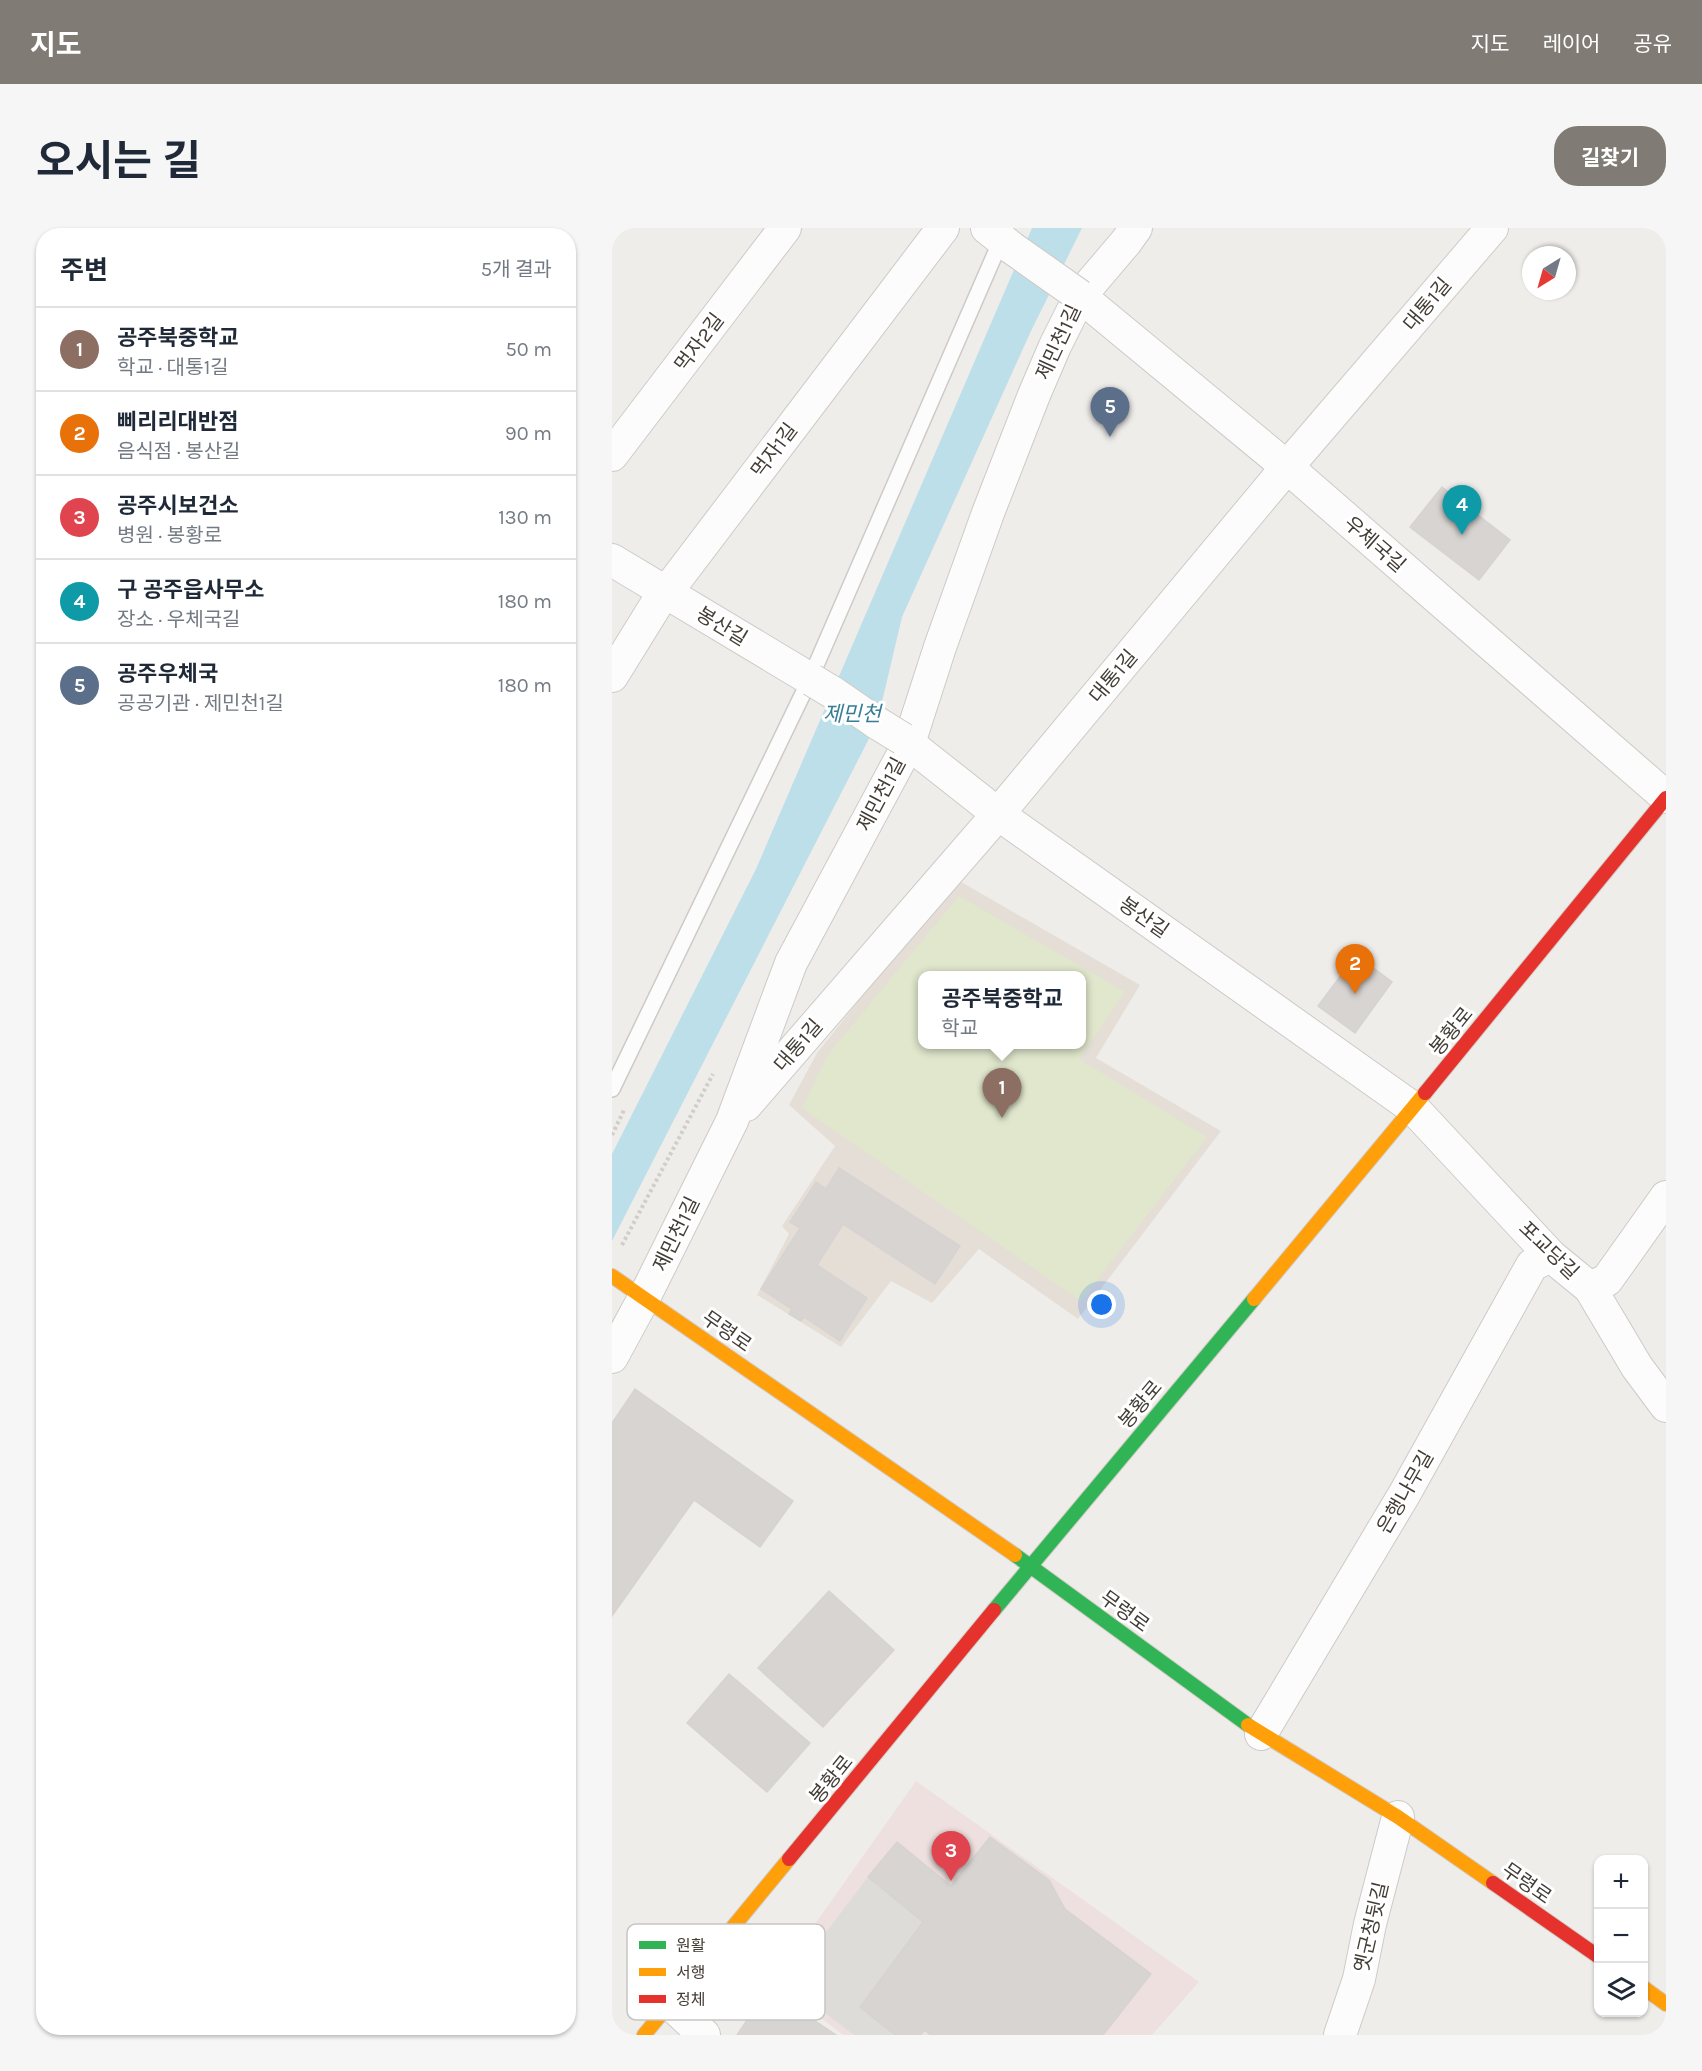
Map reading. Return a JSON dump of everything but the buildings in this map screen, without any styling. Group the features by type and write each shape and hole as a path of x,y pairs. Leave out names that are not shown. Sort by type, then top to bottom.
{"main road":[{"name":"봉황로","path":"737,1924 1031,1566 1413,1108 1666,798"},
{"name":"무령로","path":"612,1276 1031,1566 1261,1734 1398,1817 1594,1954"},
{"path":"1648,1991 1666,2004"},
{"name":"봉황로","path":"644,2035 657,2020"}],"street":[{"name":"먹자2길","path":"612,455 785,228"},
{"name":"먹자1길","path":"612,676 664,592 675,581 943,228"},
{"name":"제민천1길","path":"612,1357 638,1294 732,1121 791,963 906,741 988,513 1034,394 1080,296 1136,228"},
{"name":"대통1길","path":"732,1121 998,814 1287,467 1492,228"},
{"name":"우체국길","path":"1002,236 1080,296 1287,467 1666,798"},
{"name":"봉산길","path":"612,560 818,684 906,741 998,814 1413,1108"},
{"name":"포교당길","path":"1413,1108 1551,1256 1590,1288 1637,1367 1666,1406"},
{"path":"1590,1288 1607,1280 1666,1197"},
{"name":"은행나무길","path":"1261,1734 1405,1492 1532,1265 1551,1256"},
{"name":"옛군청뒷길","path":"1340,2035 1359,1979 1370,1924 1398,1817"},
{"path":"688,2020 704,2035"}],"lane":[{"path":"612,1089 818,684 1002,236"}],"shaded area":[{"path":"956,879 1140,985 1096,1058 1221,1131 1078,1319 979,1249 932,1303 891,1281 841,1347 757,1295 789,1234 782,1226 835,1146 789,1105 817,1053"},
{"path":"916,1781 1199,1982 1152,2035 843,2035 823,2020 825,1924 815,1924"},
{"path":"868,1877 923,1922 860,2007 895,2035 854,2035 825,2013 825,1934"}],"green space":[{"path":"959,896 1125,992 1086,1049 1086,971 918,971 918,1049 1086,1049 1079,1059 1207,1137 1081,1301 802,1108 827,1056"}],"water":[{"name":"제민천","path":"1032,228 1082,228 1031,331 902,617 877,723 612,1241 612,1154 756,869"}],"traffic: fast":[{"path":"994,1610 1254,1299"},
{"path":"1015,1555 1248,1725"}],"traffic: slow":[{"path":"1254,1299 1425,1093"},
{"path":"612,1276 1015,1555"},
{"path":"1248,1725 1398,1817 1493,1883"},
{"path":"735,1924 789,1859"},
{"path":"1648,1991 1666,2004"},
{"path":"644,2035 656,2020"}],"traffic: jam":[{"path":"1425,1093 1666,798"},
{"path":"789,1859 994,1610"},
{"path":"1493,1883 1594,1954"}],"place":[{"name":"공주우체국","path":"1110,437"},
{"name":"구 공주읍사무소","path":"1462,535"},
{"name":"삐리리대반점","path":"1355,994"},
{"name":"공주북중학교","path":"1002,1118"},
{"name":"공주시보건소","path":"951,1881"}]}
